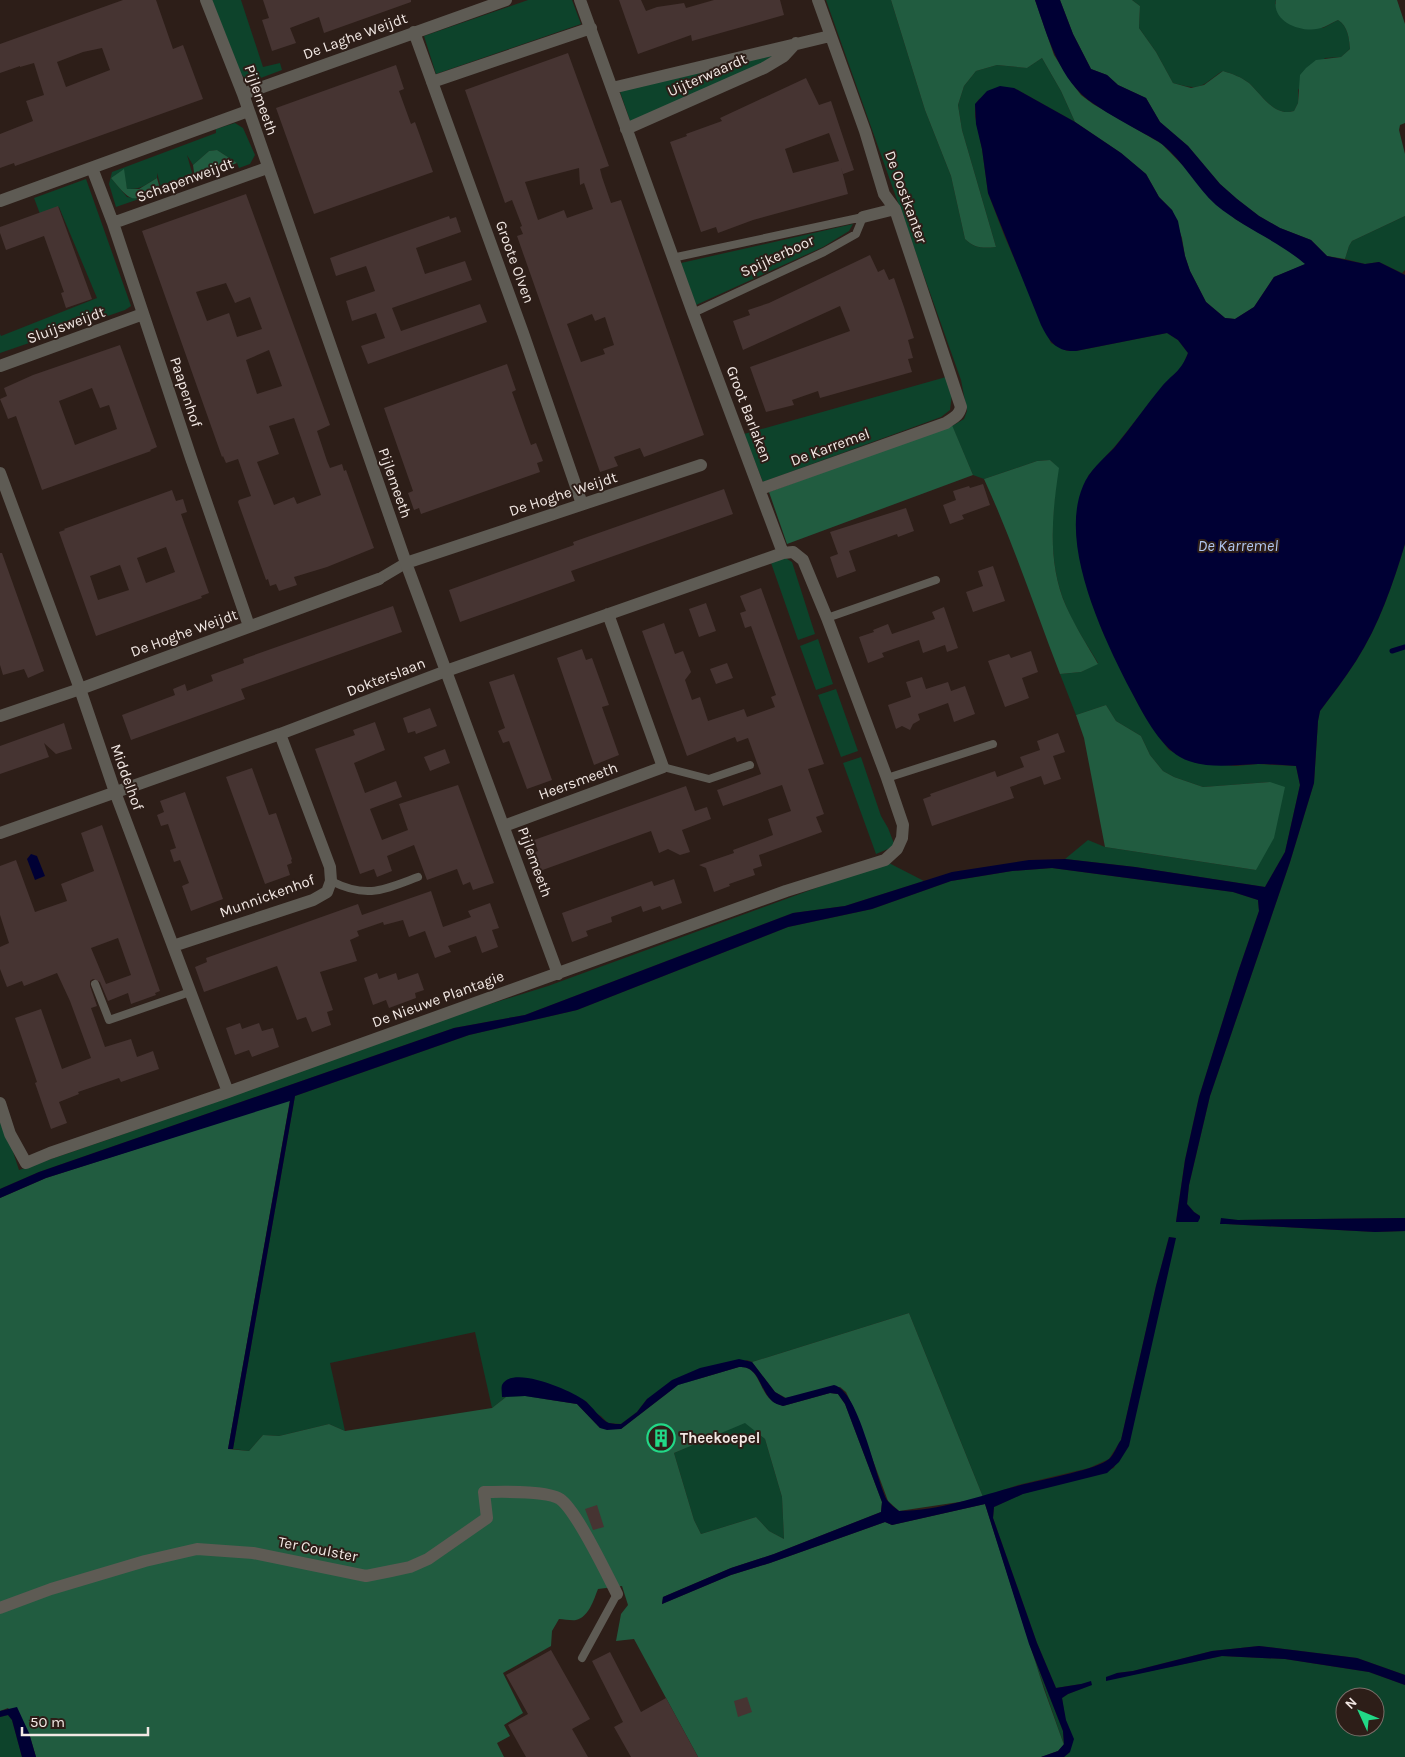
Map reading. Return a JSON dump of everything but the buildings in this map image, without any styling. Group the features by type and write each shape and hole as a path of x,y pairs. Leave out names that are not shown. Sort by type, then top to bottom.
{"street":[{"name":"Pijlemeeth","path":"206,0 242,94 406,564 558,974"},
{"name":"De Laghe Weijdt","path":"242,94 506,0"},
{"name":"Groot Barlaken","path":"580,0 672,258 783,552"},
{"name":"De Oostkanter","path":"818,0 866,131 884,194 895,209 961,407"},
{"path":"432,82 591,28"},
{"name":"Groote Olven","path":"414,32 523,333 582,504"},
{"name":"Uijterwaardt","path":"612,88 830,36"},
{"name":"Uijterwaardt","path":"626,129 764,68 784,56 796,43"},
{"path":"0,201 248,111"},
{"name":"Paapenhof","path":"92,168 113,223 191,458 250,626"},
{"name":"Schapenweijdt","path":"113,223 267,168"},
{"name":"Spijkerboor","path":"863,217 895,209"},
{"name":"Sluijsweijdt","path":"0,366 144,314"},
{"name":"De Karremel","path":"760,489 946,423 957,416 961,407"},
{"name":"De Hoghe Weijdt","path":"406,564 701,465"},
{"name":"Middelhof","path":"0,473 80,689 115,792 228,1092"},
{"path":"783,552 794,552 803,560 827,618 887,778"},
{"name":"Dokterslaan","path":"0,833 280,734 446,671 783,552"},
{"path":"379,579 406,564"},
{"name":"De Hoghe Weijdt","path":"0,716 80,689 379,579"},
{"path":"608,614 663,767"},
{"name":"Munnickenhof","path":"173,946 312,900 327,892 331,881 330,867 280,734"},
{"name":"Heersmeeth","path":"504,826 663,767"},
{"name":"De Nieuwe Plantagie","path":"0,1103 10,1134 26,1163 786,891 885,860 897,849 902,838 903,825 887,778"},
{"name":"Ter Coulster","path":"0,1608 51,1589 145,1561 197,1549 253,1553 366,1576 410,1567 428,1559 487,1518 484,1492 529,1492 559,1498 570,1510 617,1594"}],"lane":[{"name":"Spijkerboor","path":"672,258 863,217"},
{"name":"Spijkerboor","path":"693,313 815,256 856,234 863,217"},
{"path":"827,618 936,580"},
{"path":"887,778 993,744"},
{"path":"663,767 709,779 750,765"},
{"path":"331,881 344,887 377,892 418,877"},
{"path":"95,984 109,1020 190,992"},
{"name":"Ter Coulster","path":"582,1658 617,1594"}],"green space":[{"path":"212,0 241,0 263,67 280,63 282,70 258,79 247,80 241,74"},
{"path":"528,0 572,0 581,24 436,74 424,36"},
{"path":"826,0 891,0 925,110 951,176 965,239 976,246 983,248 996,247 962,130 958,105 964,86 976,71 997,65 1027,68 1042,58 1061,91 1075,122 1014,88 979,99 975,105 975,116 988,193 1004,235 1051,343 1067,351 1076,351 1167,333 1178,340 1188,353 1182,367 1164,385 1116,445 1088,476 1081,563 1089,595 1102,630 1138,704 1169,750 1196,763 1236,766 1258,764 1296,766 1300,785 1285,852 1265,887 1135,867 1065,859 1088,840 1105,847 1256,870 1270,782 1203,787 1174,777 1163,771 1150,755 1141,736 1116,721 1106,705 1076,715 1060,674 1081,672 1098,663 1069,613 1056,572 1053,520 1058,468 1050,460 1037,461 984,479 973,475 952,426 964,419 967,411 961,380"},
{"path":"891,0 1035,0 1054,55 1081,95 1162,144 1235,219 1287,249 1306,264 1274,277 1254,307 1235,319 1225,318 1206,302 1190,271 1182,238 1172,210 1159,197 1146,174 1121,153 1075,122 1061,91 1042,58 1027,68 997,65 976,71 964,86 958,105 962,130 996,247 984,248 972,245 965,239 951,176 925,110"},
{"path":"1060,0 1132,0 1140,6 1139,28 1156,52 1173,83 1191,88 1204,85 1223,71 1246,81 1274,108 1287,112 1294,111 1298,103 1300,75 1306,68 1316,60 1341,57 1350,49 1350,45 1346,29 1338,20 1317,29 1300,28 1284,21 1276,8 1276,0 1397,0 1405,24 1405,123 1400,125 1399,130 1405,154 1405,216 1352,241 1345,259 1327,256 1311,240 1280,228 1259,216 1220,184 1188,146 1160,122 1146,98 1118,85 1107,75 1091,69 1073,34"},
{"path":"1132,0 1276,0 1275,4 1323,28 1338,20 1346,29 1350,49 1341,57 1325,58 1298,90 1298,103 1294,111 1280,111 1269,104 1249,83 1223,71 1206,83 1198,86 1190,87 1173,83 1156,52 1139,28 1140,6"},
{"path":"781,51 780,57 633,129 619,89"},
{"path":"235,123 243,128 255,155 250,164 239,168 237,163 217,150 209,151 193,165 187,155 193,176 161,187 157,173 157,178 136,189 127,189 123,170 111,178 127,197 139,199 116,207 109,184 112,172 216,133 216,129"},
{"path":"217,150 237,163 195,179 193,165 209,151"},
{"path":"124,169 127,189 139,189 157,178 160,189 143,197 132,198 128,196 111,178"},
{"path":"86,179 131,306 125,310 0,353 0,334 1,336 97,298 59,207 40,214 34,198"},
{"path":"1405,216 1405,270 1402,273 1379,262 1365,264 1345,259 1352,241"},
{"path":"853,224 849,231 823,247 696,305 681,263"},
{"path":"946,377 952,394 950,410 941,417 763,482 744,434"},
{"path":"952,425 973,475 787,544 769,492"},
{"path":"1050,460 1059,468 1054,503 1053,538 1056,573 1060,590 1077,628 1098,664 1081,672 1060,674 1014,551 984,479 1037,461"},
{"path":"1405,544 1405,1218 1221,1219 1226,1224 1375,1232 1405,1231 1405,1675 1357,1658 1259,1646 1212,1651 1133,1671 1117,1673 1107,1680 1222,1656 1285,1659 1369,1672 1405,1685 1405,1757 1064,1757 1070,1752 1062,1698 1091,1685 1081,1684 1056,1688 1037,1643 993,1518 994,1507 1022,1494 1114,1468 1175,1238 1169,1237 1121,1440 1109,1459 1089,1468 1018,1485 983,1497 909,1313 752,1362 747,1360 647,1399 637,1412 621,1424 608,1423 595,1413 586,1401 506,1397 492,1408 475,1332 330,1363 345,1431 329,1424 279,1436 263,1435 249,1451 233,1449 295,1096 469,1035 577,1010 788,927 872,909 951,881 1012,871 1052,868 1233,892 1258,900 1259,911 1199,1097 1185,1160 1176,1221 1200,1216 1187,1204 1189,1185 1210,1096 1290,862 1314,783 1320,711 1352,667 1372,633 1390,589"},
{"path":"784,557 792,562 815,634 798,640 770,560"},
{"path":"818,639 833,684 816,690 800,646"},
{"path":"836,689 858,751 841,757 818,695"},
{"path":"1106,705 1116,721 1141,736 1150,755 1163,771 1174,777 1203,787 1270,782 1285,787 1274,838 1256,870 1105,847 1084,738 1076,715"},
{"path":"861,757 881,816 895,846 876,854 843,763"},
{"path":"887,862 924,881 845,906 793,913 525,1015 454,1028 39,1172 0,1189 0,1112 19,1170 432,1022 548,986"},
{"path":"290,1100 228,1449 249,1451 263,1435 279,1436 329,1424 345,1431 492,1408 506,1397 525,1396 577,1404 600,1428 621,1429 678,1385 739,1367 746,1367 751,1370 767,1396 772,1401 783,1406 830,1393 838,1394 845,1404 882,1502 881,1512 774,1554 731,1568 663,1597 662,1604 731,1575 885,1522 892,1525 985,1504 1044,1689 1064,1745 1058,1751 1041,1757 698,1757 634,1639 616,1641 621,1614 628,1605 622,1586 598,1589 588,1612 581,1618 576,1620 559,1619 552,1631 551,1646 503,1673 523,1713 504,1725 510,1736 497,1743 504,1757 36,1757 29,1733 8,1708 0,1711 0,1198 46,1178","holes":["745,1423 765,1439 782,1497 784,1539 769,1531 756,1517 701,1534 694,1520 674,1453"]},
{"path":"909,1313 983,1497 899,1511 888,1501 846,1392 840,1387 786,1398 775,1392 752,1362"},
{"path":"745,1422 765,1439 782,1497 784,1539 769,1531 756,1517 701,1534 694,1520 674,1453"},
{"path":"1029,1644 1063,1731 1064,1745"},
{"path":"8,1715 12,1720 22,1757 0,1757 0,1717"}],"water":[{"name":"De Karremel","path":"1035,0 1060,0 1073,34 1091,69 1107,75 1118,85 1146,98 1160,122 1188,146 1220,184 1259,216 1280,228 1311,240 1327,256 1365,264 1379,262 1405,275 1405,544 1390,589 1372,633 1352,667 1320,711 1314,783 1290,862 1210,1096 1189,1185 1187,1204 1200,1216 1198,1222 1176,1222 1185,1160 1199,1097 1259,911 1258,900 1233,892 1052,868 1012,871 951,881 872,909 788,927 577,1010 469,1035 295,1096 233,1449 228,1449 290,1101 46,1178 0,1198 0,1189 39,1172 454,1028 525,1015 793,913 845,906 952,872 1029,860 1065,859 1135,867 1265,887 1285,852 1300,785 1296,766 1198,764 1172,752 1152,727 1120,670 1097,619 1080,563 1076,535 1077,509 1083,486 1089,475 1114,448 1163,385 1180,368 1188,353 1178,340 1167,333 1076,351 1063,350 1050,341 1041,325 988,193 982,149 976,124 975,104 987,91 1000,86 1014,88 1075,122 1121,153 1146,174 1159,197 1172,210 1178,221 1190,271 1206,302 1225,318 1235,319 1254,307 1274,277 1305,264 1284,248 1238,221 1216,205 1161,143 1106,112 1082,94 1063,71 1056,57"},
{"path":"31,854 37,856 45,876 35,880 27,859"},
{"path":"1221,1218 1238,1220 1405,1218 1405,1231 1375,1232 1220,1224"},
{"path":"1169,1237 1176,1238 1129,1446 1119,1462 1107,1473 1023,1494 994,1507 993,1518 1037,1643 1056,1688 1091,1681 1092,1685 1062,1698 1066,1720 1074,1739 1070,1752 1064,1757 1041,1757 1058,1751 1064,1744 1063,1731 1029,1644 985,1504 892,1525 885,1522 731,1575 662,1604 663,1597 731,1568 774,1554 881,1512 882,1502 845,1404 838,1394 830,1393 783,1406 772,1401 751,1370 746,1367 739,1367 678,1385 621,1429 607,1430 600,1428 577,1404 525,1396 502,1397 502,1385 508,1379 517,1377 529,1378 568,1391 584,1400 606,1421 621,1424 637,1412 647,1399 672,1380 700,1368 739,1359 752,1362 775,1392 785,1398 834,1385 843,1391 859,1418 887,1500 899,1511 948,1505 1083,1470 1103,1463 1111,1457 1121,1440"},
{"path":"1259,1646 1357,1658 1405,1675 1405,1685 1369,1672 1285,1659 1222,1656 1106,1681 1106,1677 1117,1673 1133,1671 1212,1651"},
{"path":"17,1707 29,1733 36,1757 22,1757 12,1720 8,1715 0,1717 0,1711"}],"waterway":[{"path":"1392,651 1405,647"}],"place":[{"name":"Theekoepel","path":"661,1438"}]}
